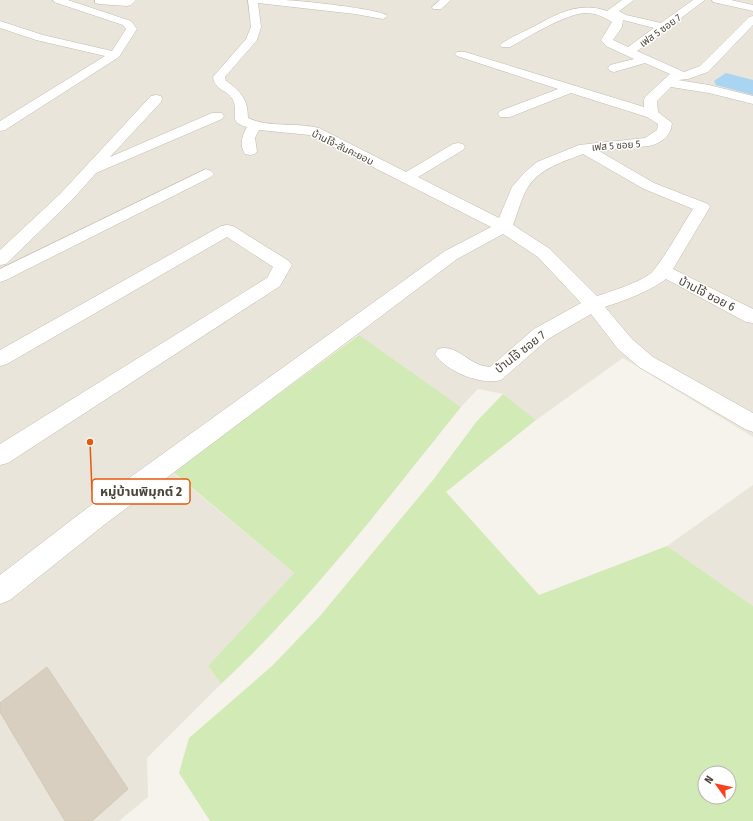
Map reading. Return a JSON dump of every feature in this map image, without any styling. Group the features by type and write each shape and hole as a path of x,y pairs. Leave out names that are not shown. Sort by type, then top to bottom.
{"street":[{"path":"0,127 115,55 132,29 127,23 58,0"},
{"path":"98,2 127,4 131,0"},
{"path":"250,151 248,138 255,125 247,124 241,120 242,107 235,92 220,83 219,77 252,40 256,27 254,0 355,11 383,16"},
{"path":"437,7 446,0"},
{"path":"629,0 612,11 622,17 663,28"},
{"name":"เฟส 5 ซอย 7","path":"629,52 700,0"},
{"path":"717,0 753,8"},
{"path":"506,45 562,14 580,8 606,12 618,21 617,26 608,36 607,40 610,44 629,52"},
{"path":"461,54 652,114 650,100 668,83 674,78 704,69 753,19"},
{"path":"0,24 40,38 115,55"},
{"name":"เฟส 5 ซอย 7","path":"629,52 684,76"},
{"path":"614,68 646,59"},
{"path":"668,83 709,89 753,100"},
{"path":"504,114 569,89"},
{"path":"0,260 66,197 156,100"},
{"name":"เฟส 5 ซอย 5","path":"504,227 520,187 530,175 542,165 584,148 649,142 664,132 665,123 652,114"},
{"path":"88,173 217,116"},
{"name":"บ้านโจ้-สันคะยอม","path":"255,125 314,131 504,227 544,253 592,304 625,344 646,362 753,423"},
{"path":"406,178 458,147"},
{"name":"บ้านโจ้ ซอย 7","path":"445,354 474,372 494,375 541,334 592,304 621,295 650,282 661,274 662,270 702,207 649,186 584,148"},
{"path":"0,276 206,174"},
{"path":"0,591 101,512 451,255 504,227"},
{"path":"0,359 227,230 283,265 274,282 0,456"},
{"name":"บ้านโจ้ ซอย 6","path":"662,270 753,317"}],"shaded area":[{"path":"0,0 753,0 753,437 623,358 536,420 503,394 478,389 461,407 358,335 173,473 294,573 208,666 221,684 147,758 148,797 119,821 0,821"},
{"path":"753,485 753,606 667,546"}],"green space":[{"path":"359,335 461,407 375,515 316,585 254,652 221,684 208,666 294,573 173,472"},
{"path":"503,394 536,420 446,492 539,595 667,546 753,606 753,821 210,821 179,773 189,738 272,666 320,616 433,480 477,421"}],"water":[{"path":"726,73 753,80 753,95 716,85 714,81"}],"building":[{"path":"47,667 128,789 92,821 65,821 0,712 0,703"}],"place":[{"name":"หมู่บ้านพิมุกต์ 2","path":"90,442"}]}
